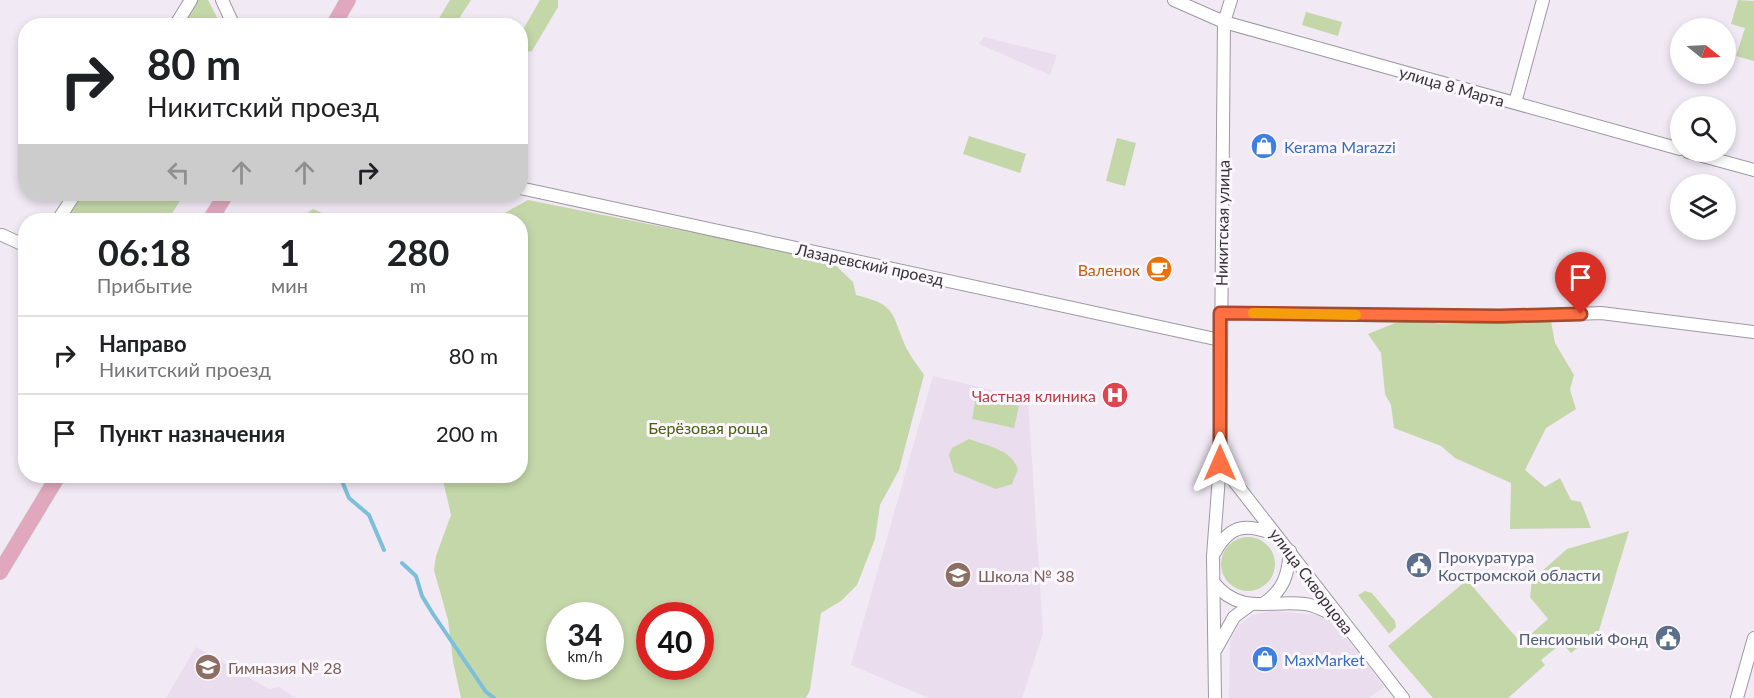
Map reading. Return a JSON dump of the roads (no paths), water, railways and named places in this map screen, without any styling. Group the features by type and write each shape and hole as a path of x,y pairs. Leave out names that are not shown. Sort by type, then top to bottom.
{"main road":[{"path":"338,18 348,0"},
{"path":"0,572 54,483"}],"street":[{"path":"180,18 190,0"},
{"path":"222,0 230,18"},
{"name":"улица 8 Марта","path":"1174,0 1224,22 1670,146"},
{"name":"Никитская улица","path":"1215,698 1213,556 1220,463 1224,22 1230,0"},
{"path":"1515,103 1543,0"},
{"path":"1725,162 1754,170"},
{"name":"Лазаревский проезд","path":"528,190 1220,340"},
{"path":"2,235 18,242"},
{"path":"1220,313 1500,316 1601,314 1754,332"},
{"name":"улица Скворцова","path":"1220,463 1403,698"},
{"path":"1213,556 1222,540 1236,529 1247,526 1277,535"},
{"path":"1263,604 1275,596 1284,583 1290,551"},
{"path":"1214,583 1224,595 1250,605 1307,604 1341,618"},
{"path":"1216,650 1234,618 1250,605"},
{"path":"1737,698 1754,638"}],"waterway":[{"path":"343,483 349,498 369,515 384,550"},
{"path":"402,563 416,576 422,596 433,614 486,692 494,698"}],"place":[{"name":"Kerama Marazzi","path":"1264,146"},
{"name":"Валенок","path":"1159,269"},
{"name":"Частная клиника","path":"1115,395"},
{"name":"Прокуратура Костромской области","path":"1419,565"},
{"name":"Школа № 38","path":"958,575"},
{"name":"Пенсионый Фонд","path":"1668,638"},
{"name":"MaxMarket","path":"1265,659"},
{"name":"Гимназия № 28","path":"208,667"}],"park label":[{"name":"Берёзовая роща","path":"708,427"}]}
